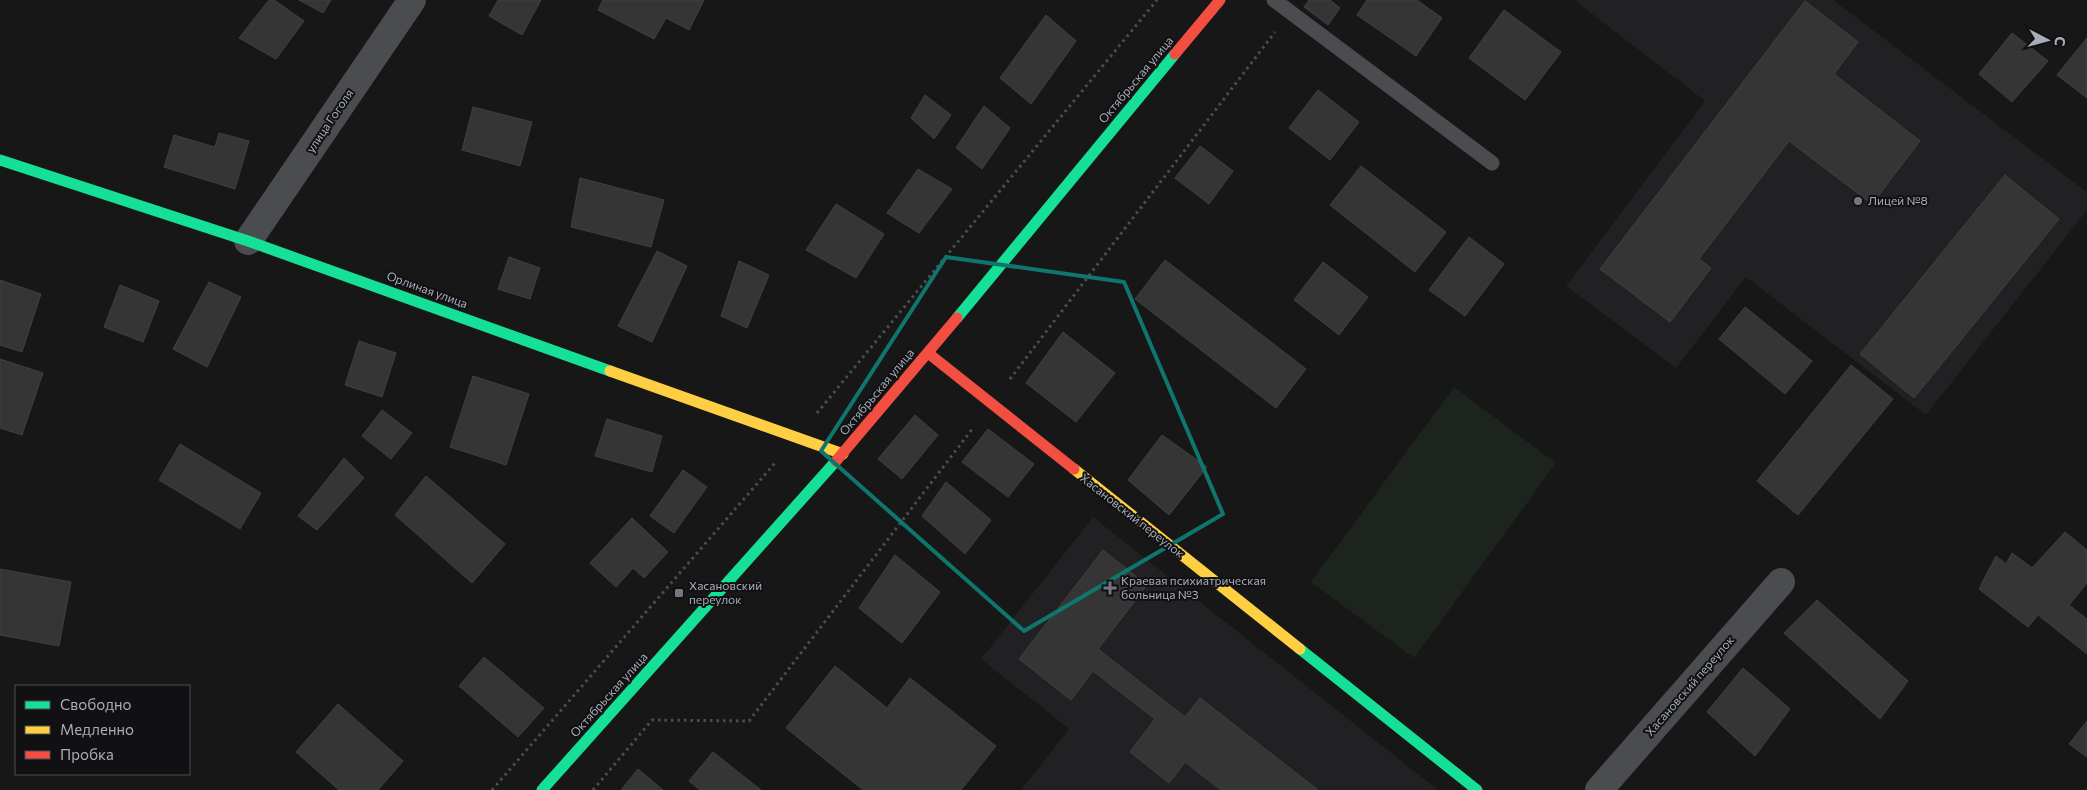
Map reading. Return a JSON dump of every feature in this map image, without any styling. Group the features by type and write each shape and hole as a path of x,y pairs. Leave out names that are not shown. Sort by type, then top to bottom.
{"street":[{"name":"улица Гоголя","path":"248,241 412,0"},
{"name":"Октябрьская улица","path":"542,790 843,454 928,354 1220,0"},
{"name":"Орлиная улица","path":"0,160 248,241 843,454"},
{"name":"Хасановский переулок","path":"928,354 1477,790"},
{"name":"Хасановский переулок","path":"1599,790 1781,582"}],"lane":[{"path":"1274,0 1492,163"}],"path":[{"path":"492,790 797,437 1157,0"},
{"path":"593,790 652,720 749,721 1290,12"}],"highlighted area":[{"path":"946,257 1124,282 1223,514 1024,631 821,451"}],"shaded area":[{"name":"Лицей №8","path":"1574,0 1833,0 2087,192 2087,210 1926,415 1746,277 1676,368 1566,286 1705,101"},
{"path":"1454,387 1556,463 1414,658 1311,582"},
{"name":"Краевая психиатрическая больница №3","path":"1093,517 1438,790 1021,790 1069,729 981,659"}],"building":[{"path":"269,0 274,0 304,21 276,59 239,38"},
{"path":"299,0 331,0 323,13"},
{"path":"498,0 541,0 522,35 489,16"},
{"path":"603,0 704,0 689,30 666,18 654,39 598,10"},
{"path":"1309,0 1330,0 1340,8 1328,25 1304,7"},
{"path":"1367,0 1417,0 1442,18 1416,56 1357,15"},
{"path":"1805,1 1858,42 1834,74 1920,141 1872,204 1789,141 1699,259 1711,268 1670,322 1600,269"},
{"path":"1504,10 1561,52 1525,100 1469,58"},
{"path":"1046,15 1076,41 1031,104 1000,78"},
{"path":"2012,33 2048,61 2012,102 1979,74"},
{"path":"2087,38 2087,98 2057,75"},
{"path":"1318,90 1359,122 1330,160 1289,128"},
{"path":"925,95 951,115 934,139 911,118"},
{"path":"984,106 1010,128 982,169 956,148"},
{"path":"473,107 532,122 520,166 462,150"},
{"path":"219,133 249,141 235,189 164,167 174,135 215,147"},
{"path":"1200,146 1233,171 1209,204 1175,178"},
{"path":"1361,166 1446,232 1415,272 1330,205"},
{"path":"918,169 952,189 919,233 887,213"},
{"path":"2005,175 2059,219 1914,398 1860,354"},
{"path":"580,178 664,200 651,247 571,227"},
{"path":"836,204 884,234 856,278 806,250"},
{"path":"1469,237 1504,264 1465,316 1429,290"},
{"path":"657,251 687,266 652,342 618,326"},
{"path":"509,257 540,268 530,299 498,289"},
{"path":"1165,260 1306,369 1276,408 1135,299"},
{"path":"739,261 769,275 747,328 721,316"},
{"path":"1323,262 1368,297 1339,335 1294,300"},
{"path":"0,280 41,294 22,352 0,345"},
{"path":"209,282 241,297 207,367 173,349"},
{"path":"120,285 159,301 143,342 104,327"},
{"path":"1745,307 1812,361 1785,394 1719,339"},
{"path":"1063,332 1115,373 1076,422 1026,383"},
{"path":"359,341 396,353 382,397 345,385"},
{"path":"0,359 43,373 22,435 0,428"},
{"path":"1851,365 1893,399 1798,515 1757,481"},
{"path":"473,376 529,394 506,465 450,447"},
{"path":"382,410 412,433 391,459 362,436"},
{"path":"915,415 938,435 902,479 878,459"},
{"path":"607,419 662,436 652,472 595,456"},
{"path":"988,429 1034,464 1008,497 962,462"},
{"path":"1162,435 1207,467 1169,515 1128,480"},
{"path":"180,444 261,493 240,529 159,480"},
{"path":"344,458 364,478 317,530 298,516"},
{"path":"683,470 707,487 674,533 650,516"},
{"path":"426,476 505,544 472,583 395,515"},
{"path":"946,482 991,520 965,554 922,516"},
{"path":"632,518 668,552 644,578 633,568 616,587 590,563"},
{"path":"2065,532 2087,550 2087,583 2069,605 2087,619 2087,654 2038,615 2028,627 1979,589 1996,556 2006,564 2012,553 2032,568"},
{"path":"1103,550 1147,585 1098,649 1185,717 1200,698 1318,790 1221,790 1185,762 1169,783 1130,752 1155,719 1093,671 1071,700 1019,659"},
{"path":"895,555 940,592 902,643 859,608"},
{"path":"0,569 71,582 59,646 0,635"},
{"path":"1817,600 1908,681 1880,719 1784,633"},
{"path":"484,657 544,708 518,737 459,686"},
{"path":"835,666 887,708 910,678 996,746 961,790 863,790 786,728"},
{"path":"1743,668 1790,709 1755,756 1707,712"},
{"path":"338,704 403,761 378,790 339,790 296,752"},
{"path":"2087,721 2087,757 2069,744"},
{"path":"713,752 761,790 700,790 689,781"},
{"path":"638,769 663,790 621,790"}],"traffic: fast":[{"path":"957,318 1175,54"},
{"path":"0,160 248,241 610,371"},
{"path":"542,790 836,461"},
{"path":"1300,649 1477,790"}],"traffic: slow":[{"path":"610,371 843,454"},
{"path":"1074,469 1300,649"}],"traffic: jam":[{"path":"1175,54 1220,0"},
{"path":"836,461 957,318"},
{"path":"928,353 1074,469"}],"place":[{"name":"Лицей №8","path":"1858,201"},
{"name":"Краевая психиатрическая больница №3","path":"1110,588"},
{"name":"Хасановский переулок","path":"679,593"}]}
